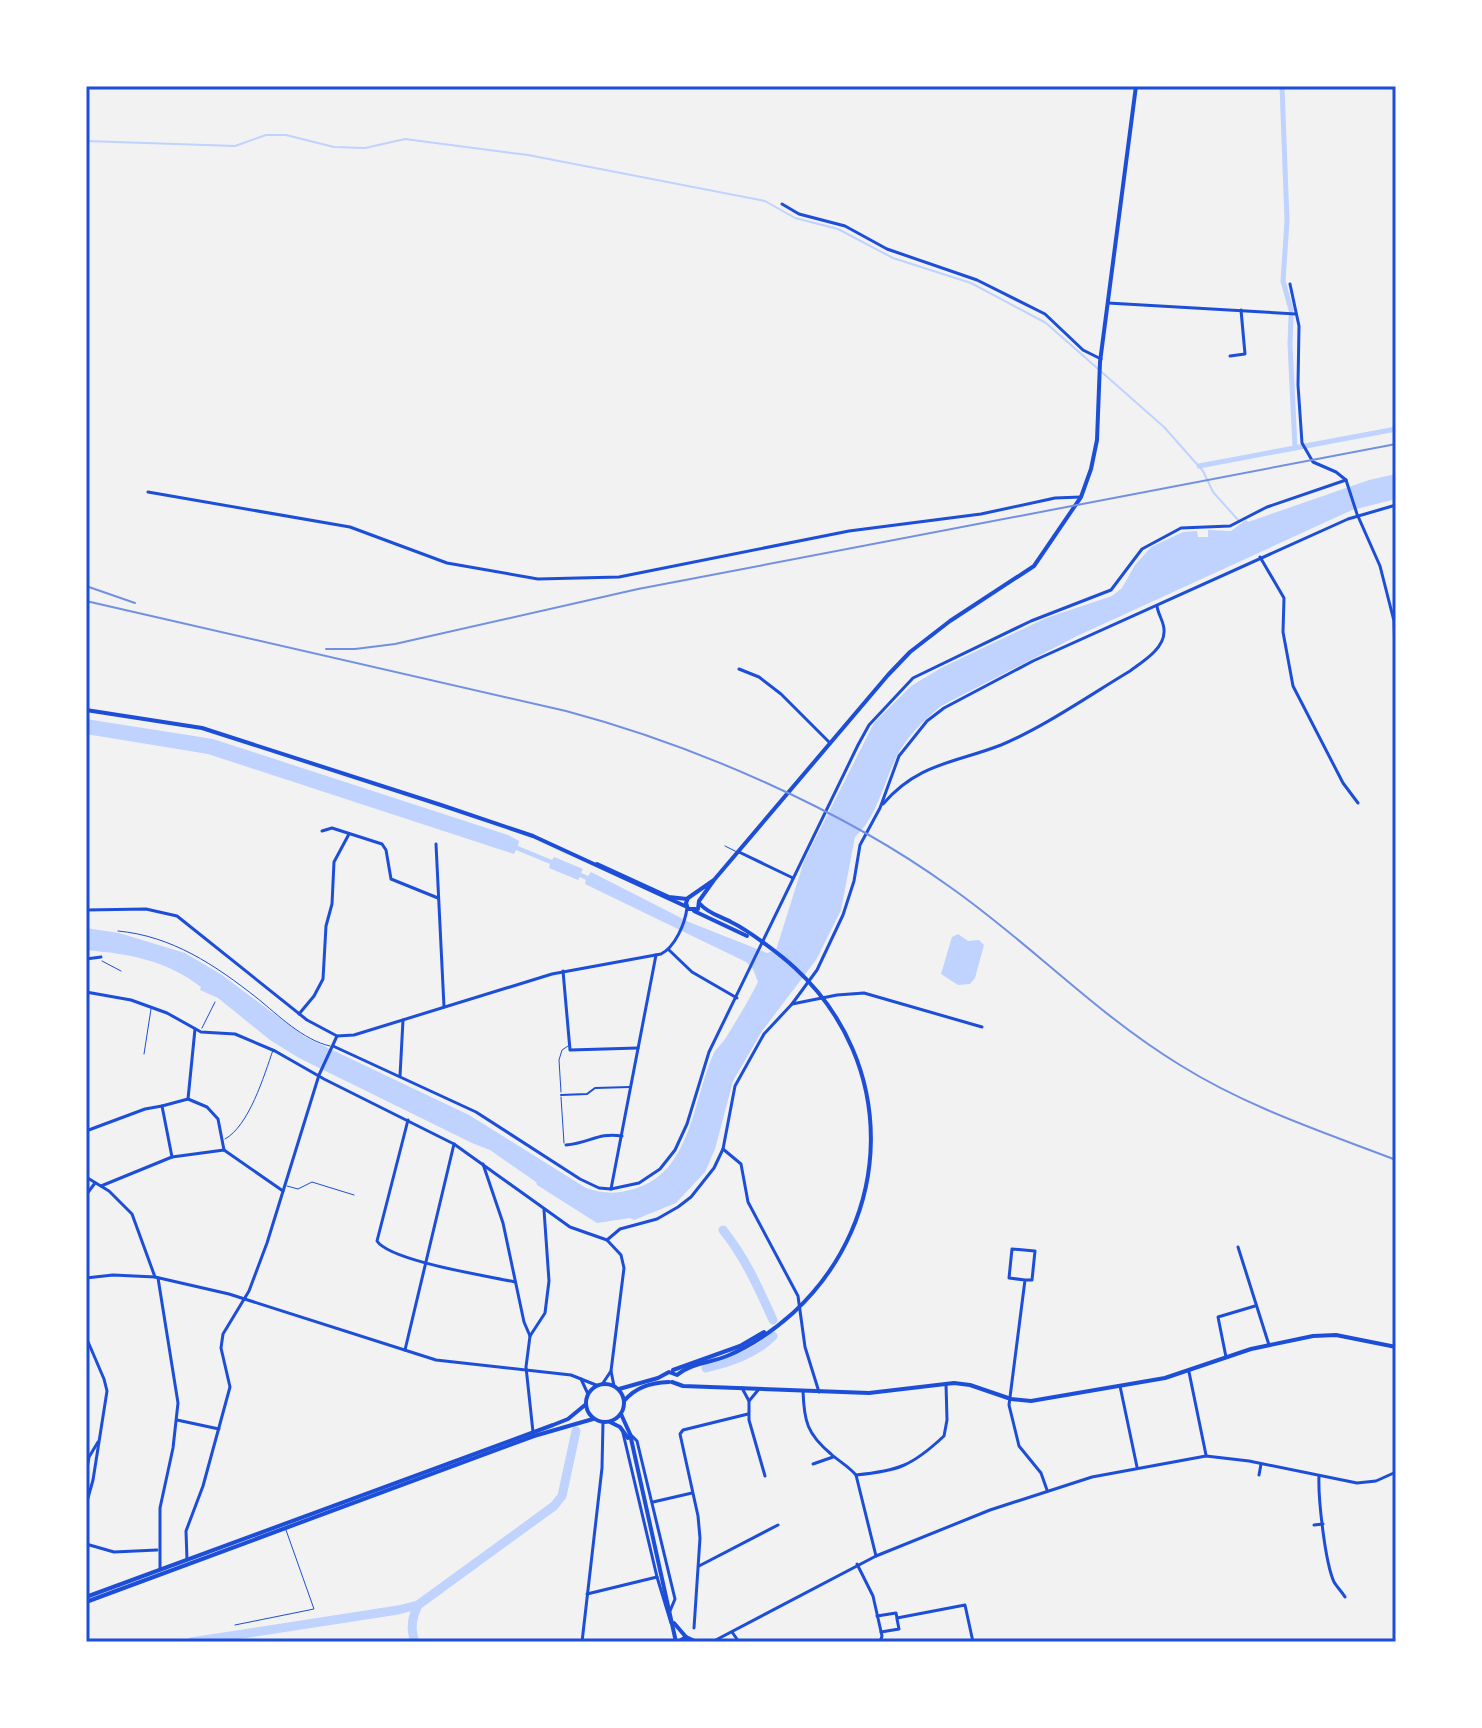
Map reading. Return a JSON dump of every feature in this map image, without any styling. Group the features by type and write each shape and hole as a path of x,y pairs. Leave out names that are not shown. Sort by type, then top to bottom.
{"main road":[{"path":"690,909 700,902 714,880 910,652 1036,563 1081,497 1097,440 1100,366 1136,86"},
{"path":"86,710 218,733 510,828 630,877 669,897 700,902 706,911 733,923 784,958 827,1003 847,1035 869,1101 872,1142 868,1172 852,1230 833,1265 791,1314 738,1351 689,1367 674,1379 638,1389 624,1401 621,1414 630,1434 677,1642 686,1637"},
{"path":"591,862 756,940"},
{"path":"689,898 714,880"},
{"path":"689,898 690,909"},
{"path":"86,1600 568,1419 585,1405 588,1394 596,1385 603,1383 616,1387 669,1372 740,1346 791,1314"},
{"path":"669,1372 674,1379 693,1385 869,1393 962,1383 1011,1399 1042,1400 1189,1372 1269,1345 1330,1335 1396,1347"},
{"path":"669,1372 674,1379"},
{"path":"616,1387 624,1401"},
{"path":"585,1405 593,1419"},
{"path":"607,1422 621,1414"},
{"path":"86,1600 187,1560 534,1436 593,1419 622,1430 630,1441"},
{"path":"673,1624 686,1637 697,1642"}],"street":[{"path":"782,204 799,214 845,226 887,249 977,280 1045,314 1083,350 1101,359"},
{"path":"1290,284 1300,344 1298,385 1302,443 1313,462 1336,472 1346,482 1384,575 1396,646 1396,689"},
{"path":"1108,303 1297,314"},
{"path":"1230,356 1245,354 1241,310"},
{"path":"332,1048 476,1112 599,1188 611,1189 639,1183 660,1169 675,1150 687,1124 709,1052 869,725 913,678 1031,621 1111,590 1150,543 1189,526 1234,524 1267,507 1346,482"},
{"path":"148,492 350,527 447,563 538,579 619,577 849,531 981,514 1055,498 1081,497"},
{"path":"607,1240 620,1229 657,1219 691,1197 714,1168 723,1149 735,1086 764,1034 792,1004 817,970 835,937 854,881 860,845 880,808 899,756 927,721 944,708 1033,661 1357,515 1396,505"},
{"path":"1260,557 1284,598 1283,632 1293,686 1343,783 1358,803"},
{"path":"880,808 892,793 924,770 1002,745 1139,665 1163,638 1165,630 1157,606"},
{"path":"739,669 759,677 781,694 830,743"},
{"path":"322,831 332,828 384,846 389,875 395,882 438,898"},
{"path":"299,1014 323,979 334,862 349,834"},
{"path":"436,844 444,1007"},
{"path":"738,852 793,878"},
{"path":"86,910 146,909 177,916 312,1024 337,1036 366,1033 563,971 656,955 669,950 690,909"},
{"path":"669,950 688,970 737,998"},
{"path":"611,1189 656,955"},
{"path":"86,959 102,959"},
{"path":"563,971 568,1046 574,1051 638,1048"},
{"path":"86,992 117,996 151,1006 201,1032 235,1034 454,1144 570,1227 607,1240 621,1255 624,1268 611,1371 616,1387"},
{"path":"792,1004 864,993 982,1027"},
{"path":"400,1078 403,1020"},
{"path":"188,1099 195,1029"},
{"path":"187,1560 186,1531 203,1486 230,1387 221,1340 228,1323 246,1300 319,1075 337,1036"},
{"path":"561,1095 587,1094 595,1088 631,1087"},
{"path":"86,1131 145,1109 188,1099 214,1113 224,1150"},
{"path":"162,1106 172,1157"},
{"path":"408,1120 377,1241 382,1248 425,1263 515,1282"},
{"path":"566,1145 589,1142 603,1133 622,1136"},
{"path":"405,1350 454,1144"},
{"path":"723,1149 741,1164 748,1202 798,1296 805,1347 819,1392"},
{"path":"101,1186 172,1157 224,1150 283,1191"},
{"path":"483,1164 503,1223 525,1328 530,1336"},
{"path":"86,1177 123,1203 132,1214 157,1277 169,1333 178,1403 160,1508 160,1570"},
{"path":"86,1195 95,1183"},
{"path":"533,1432 527,1370 530,1336 545,1313 549,1281 544,1210"},
{"path":"1238,1247 1269,1345"},
{"path":"1012,1249 1035,1251 1032,1280 1025,1280 1009,1278 1012,1249"},
{"path":"86,1278 113,1275 157,1277 246,1300 443,1362 571,1375 596,1385"},
{"path":"1025,1280 1009,1405 1019,1446 1041,1473 1047,1490"},
{"path":"1226,1358 1218,1317 1255,1306"},
{"path":"86,1337 107,1391 86,1505"},
{"path":"603,1383 611,1371"},
{"path":"1189,1372 1206,1456"},
{"path":"581,1379 588,1394"},
{"path":"856,1475 904,1467 944,1436 946,1384"},
{"path":"1120,1386 1137,1467"},
{"path":"742,1388 749,1401 748,1414 765,1476"},
{"path":"749,1401 760,1389"},
{"path":"803,1391 806,1423 833,1457 846,1464 856,1475 876,1556"},
{"path":"694,1628 699,1566 698,1516 680,1434 683,1430 748,1414"},
{"path":"177,1420 219,1429"},
{"path":"582,1642 607,1422"},
{"path":"622,1430 668,1620 673,1624"},
{"path":"630,1434 637,1441 675,1599 670,1611"},
{"path":"86,1474 89,1457 98,1442"},
{"path":"697,1642 713,1641 857,1564 964,1520 1047,1490 1137,1467 1206,1456 1347,1482 1370,1482 1396,1472"},
{"path":"813,1464 833,1457"},
{"path":"1259,1475 1261,1464"},
{"path":"1319,1476 1319,1505 1334,1581 1345,1597"},
{"path":"652,1503 692,1493"},
{"path":"1314,1525 1323,1524"},
{"path":"699,1566 778,1525"},
{"path":"86,1544 114,1552 158,1550"},
{"path":"857,1564 873,1596 881,1632 880,1642"},
{"path":"587,1594 657,1577"},
{"path":"897,1618 965,1605 973,1642"},
{"path":"877,1616 896,1613 899,1629 881,1632"},
{"path":"732,1632 739,1642"}],"lane":[{"path":"725,846 738,852"},
{"path":"118,931 138,933 194,953 298,1029 332,1048"},
{"path":"102,959 121,971"},
{"path":"201,1032 215,1002"},
{"path":"144,1054 151,1006"},
{"path":"566,1145 563,1143 559,1060 562,1050 568,1046"},
{"path":"223,1140 232,1135 249,1112 272,1052"},
{"path":"285,1185 298,1189 312,1182 354,1195"},
{"path":"235,1625 314,1609 284,1526"}],"water":[{"path":"1396,474 1396,499 1352,510 1077,636 941,706 921,724 900,750 869,820 855,837 841,910 816,960 762,1031 733,1081 715,1149 705,1172 676,1203 634,1220 597,1223 537,1185 490,1150 299,1058 270,1040 218,998 200,990 201,987 174,970 132,956 86,950 86,928 119,933 185,953 222,975 305,1037 469,1115 586,1188 610,1193 634,1189 668,1168 679,1151 713,1055 758,982 753,969 746,962 585,884 586,880 580,877 578,880 549,868 550,864 516,850 514,854 208,754 86,734 86,719 213,739 508,835 519,841 518,846 583,869 581,873 588,876 591,872 689,922 767,953 776,950 804,861 874,723 911,686 941,668 1046,618 1112,596 1122,588 1135,565 1151,547 1183,532 1197,531 1198,537 1208,537 1208,530 1231,531 1246,520 1248,522 1369,480"},
{"path":"958,934 968,941 979,940 984,945 975,978 970,984 958,985 941,974 952,937"}],"waterway":[{"path":"1282,86 1287,221 1283,281 1291,310"},
{"path":"86,141 235,146 266,135 286,135 334,147 365,148 405,139 528,155 765,201 795,218 838,229 893,258 971,283 1046,323 1164,427 1203,471 1213,492 1239,521"},
{"path":"1291,317 1295,448"},
{"path":"1199,466 1396,429"},
{"path":"723,1230 745,1263 773,1320"},
{"path":"706,1368 750,1352 773,1336"},
{"path":"191,1642 418,1605 554,1506 562,1496 576,1431"},
{"path":"415,1642 412,1623 418,1605"}],"railway":[{"path":"326,649 395,644 638,589 1396,444"},
{"path":"86,586 135,603"},
{"path":"86,601 566,711 665,742 766,782 908,858 1008,931 1120,1024 1180,1065 1232,1094 1286,1118 1396,1160"}]}
